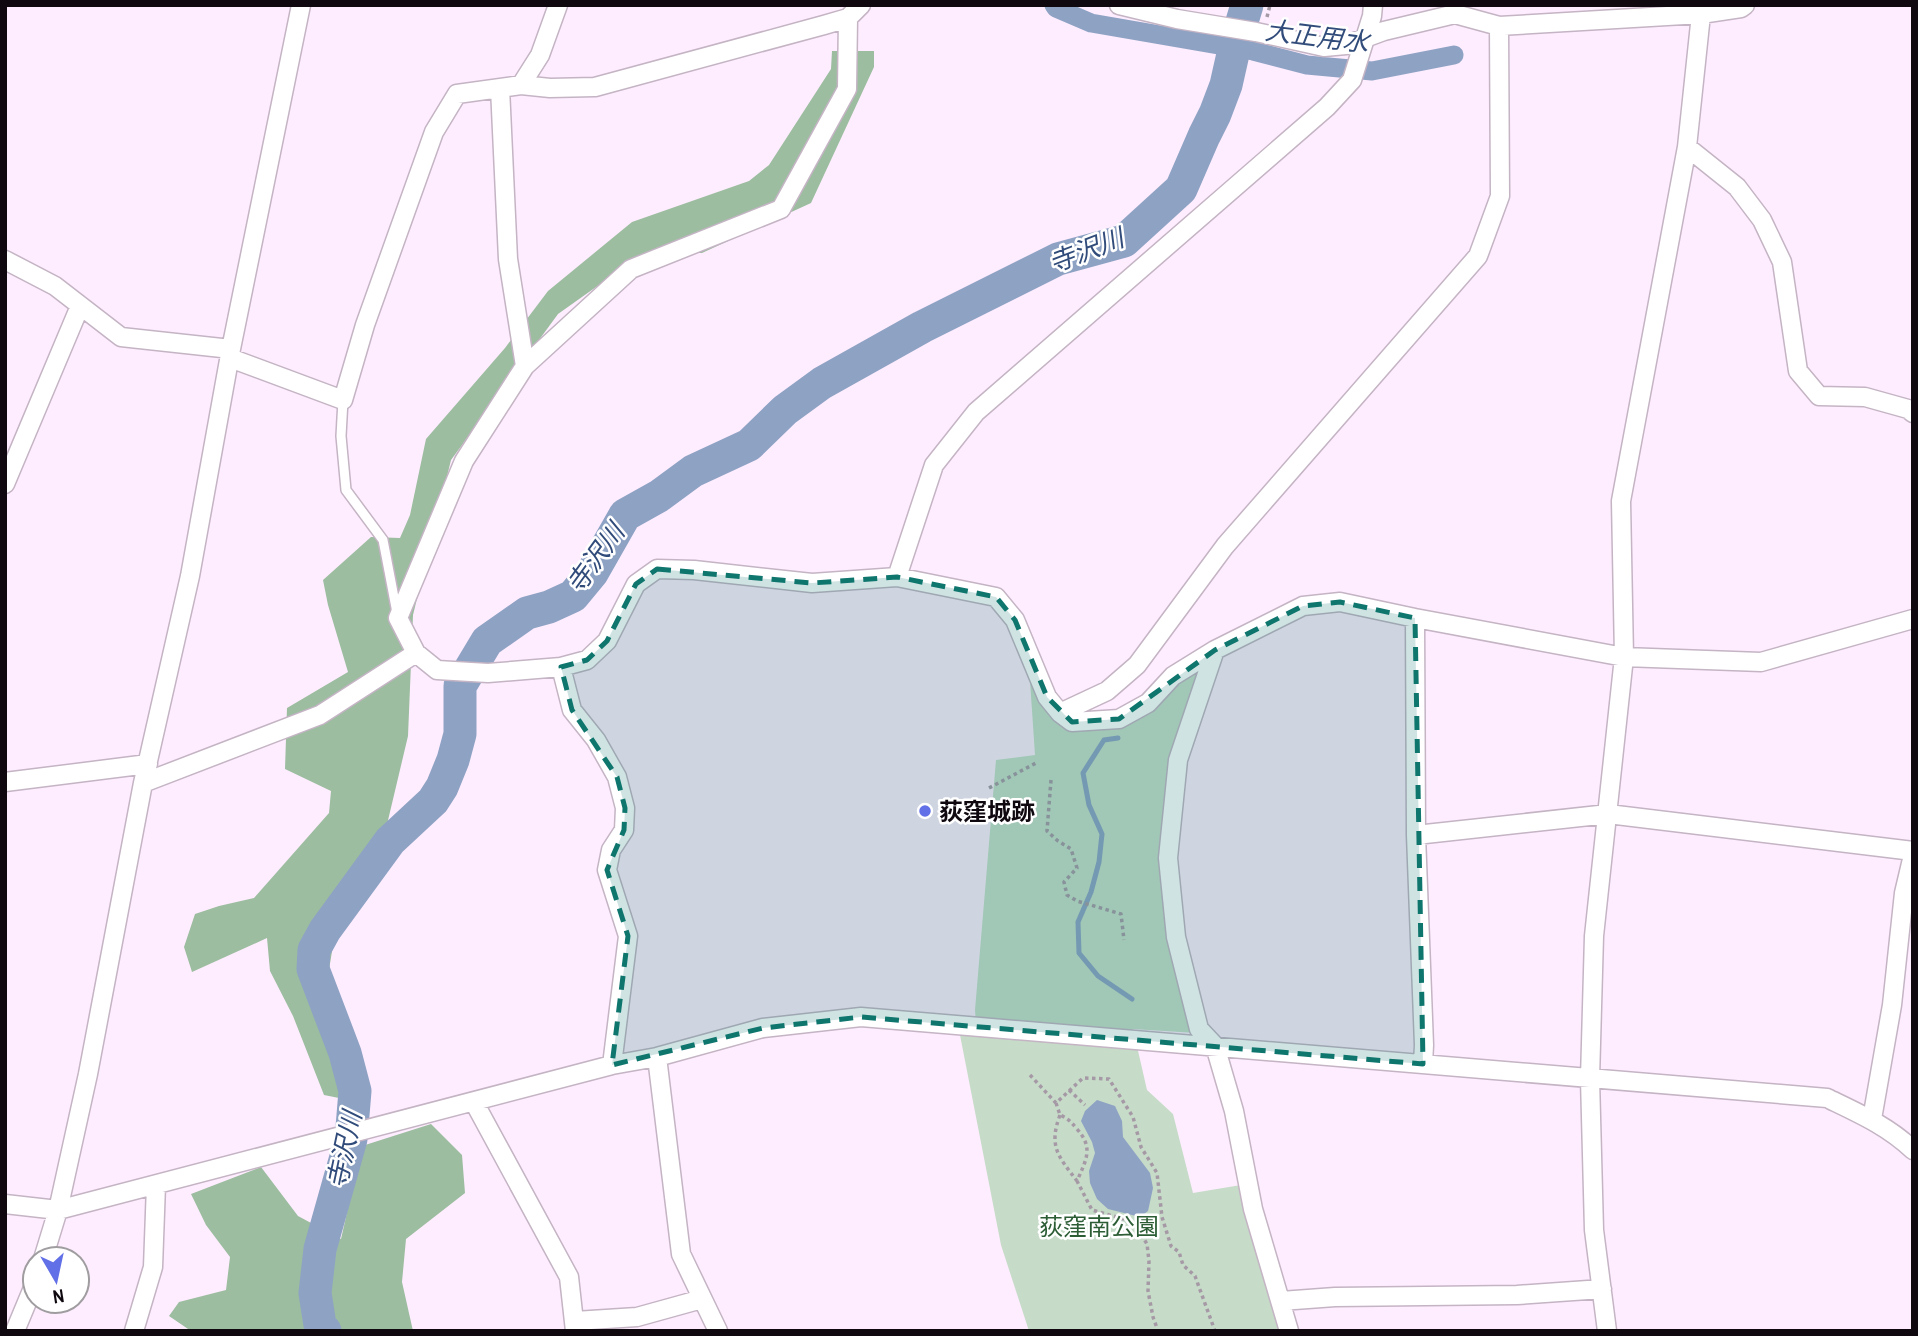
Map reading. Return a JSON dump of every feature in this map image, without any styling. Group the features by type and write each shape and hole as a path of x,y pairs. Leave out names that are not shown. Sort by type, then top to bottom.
{"street":[{"path":"47,1245 58,1210 103,1002 143,783 190,576 230,354 301,5"},
{"path":"521,85 540,55 558,5"},
{"path":"1119,5 1324,47 1363,45 1384,31 1455,14 1499,26 1741,8 1745,5"},
{"path":"897,578 934,465 976,412 1327,107 1352,80 1373,5"},
{"path":"1607,1331 1594,1230 1590,1079 1594,936 1624,657 1621,501 1687,147 1701,9"},
{"path":"5,260 55,286 121,337 230,354 343,400 365,326 434,132 457,94 521,85 550,89 595,87 854,11 847,89 781,209 631,269 524,366 464,461 398,618 416,653 437,670 488,673 561,667 587,660 607,641 636,584 657,569 694,569 812,583 897,578 996,597 1015,620 1046,697 1072,722 1119,719 1148,703 1173,676 1215,650 1303,606 1340,602 1624,657 1761,662 1913,619"},
{"path":"1060,713 1107,691 1137,665 1225,546 1478,256 1500,196 1499,26"},
{"path":"500,88 508,259 524,366"},
{"path":"1687,147 1737,187 1762,220 1782,262 1798,371 1819,396 1865,397 1908,409 1913,413"},
{"path":"5,484 80,306"},
{"path":"1415,618 1416,835 1423,1064"},
{"path":"1215,650 1178,760 1168,858 1175,937 1199,1029 1215,1046 1234,1111 1253,1209 1289,1331"},
{"path":"143,783 320,715 416,653"},
{"path":"561,667 572,710 596,740 617,777 625,808 624,830 611,850 607,870 628,936 612,1065"},
{"path":"5,782 148,764"},
{"path":"1416,835 1608,814 1913,853 1892,1005 1872,1119"},
{"path":"5,1204 58,1210 612,1065 657,1058 763,1028 860,1017 1827,1098 1872,1119 1913,1150"},
{"path":"657,1058 681,1254 718,1331"},
{"path":"474,1102 569,1277 575,1326 637,1317 702,1298"},
{"path":"134,1331 153,1267 156,1185"},
{"path":"1280,1301 1335,1297 1517,1296 1602,1289"}],"lane":[{"path":"343,400 341,436 346,490 383,540 398,618"}],"path":[{"path":"989,788 1036,763"},
{"path":"1051,780 1046,831 1071,849 1077,868 1065,882 1067,895 1077,901 1121,914 1124,940"},
{"path":"1030,1075 1056,1103 1060,1115 1054,1130 1056,1153 1077,1181 1092,1210 1134,1223 1147,1244 1148,1291 1158,1331"},
{"path":"1056,1103 1083,1078 1109,1079 1133,1116 1141,1147 1157,1173 1162,1217 1171,1246 1179,1252 1183,1265 1195,1276 1215,1331"},
{"path":"1069,1090 1085,1105"},
{"path":"1060,1115 1069,1119 1083,1135 1088,1147 1077,1181"}],"highlighted area":[{"path":"657,569 812,583 897,577 996,597 1015,620 1047,697 1072,722 1119,719 1215,650 1303,606 1340,602 1415,618 1423,1064 861,1017 763,1028 612,1065 628,936 607,870 624,830 625,808 617,777 572,710 561,667 587,660 607,641 636,584"}],"green space":[{"path":"832,51 874,51 874,67 811,203 702,253 644,253 558,314 451,460 413,615 408,736 385,833 336,927 327,982 349,1043 344,1099 324,1095 293,1016 270,971 267,938 192,972 184,947 195,914 254,898 329,813 331,791 285,769 287,708 348,672 323,580 371,537 400,538 410,515 426,439 505,348 548,291 632,222 749,181 769,165 831,69"},
{"name":"荻窪南公園","path":"1029,666 1068,728 1126,725 1176,680 1200,669 1161,864 1196,1033 1133,1029 1147,1090 1173,1114 1193,1193 1241,1185 1283,1331 1029,1331 1001,1245 960,1035 977,1035 975,1010 996,760 1035,755"},
{"path":"431,1124 462,1155 465,1193 406,1239 402,1282 413,1331 191,1331 169,1316 179,1302 226,1290 230,1257 206,1225 191,1194 261,1167 298,1216 341,1239 362,1146"}],"water":[{"path":"1097,1100 1115,1106 1122,1121 1123,1137 1150,1173 1153,1188 1148,1211 1140,1217 1108,1209 1097,1199 1090,1183 1089,1171 1095,1153 1081,1121 1085,1111"}],"waterway":[{"name":"大正用水","path":"1054,5 1091,23 1253,51 1307,65 1372,71 1454,55"},
{"name":"寺沢川","path":"325,1331 320,1325 315,1293 320,1249 351,1139 355,1091 345,1053 313,969 314,950 325,930 390,841 433,801 442,787 460,734 460,686 487,641 527,613 573,596 592,573 625,515 659,496 693,471 749,445 785,410 822,383 922,327 1058,259 1124,241 1181,189 1226,85 1247,5"},
{"path":"1118,738 1104,740 1083,773 1089,805 1102,834 1099,862 1091,892 1078,922 1079,953 1098,976 1132,999"}],"place":[{"name":"荻窪城跡","path":"925,811"}]}
